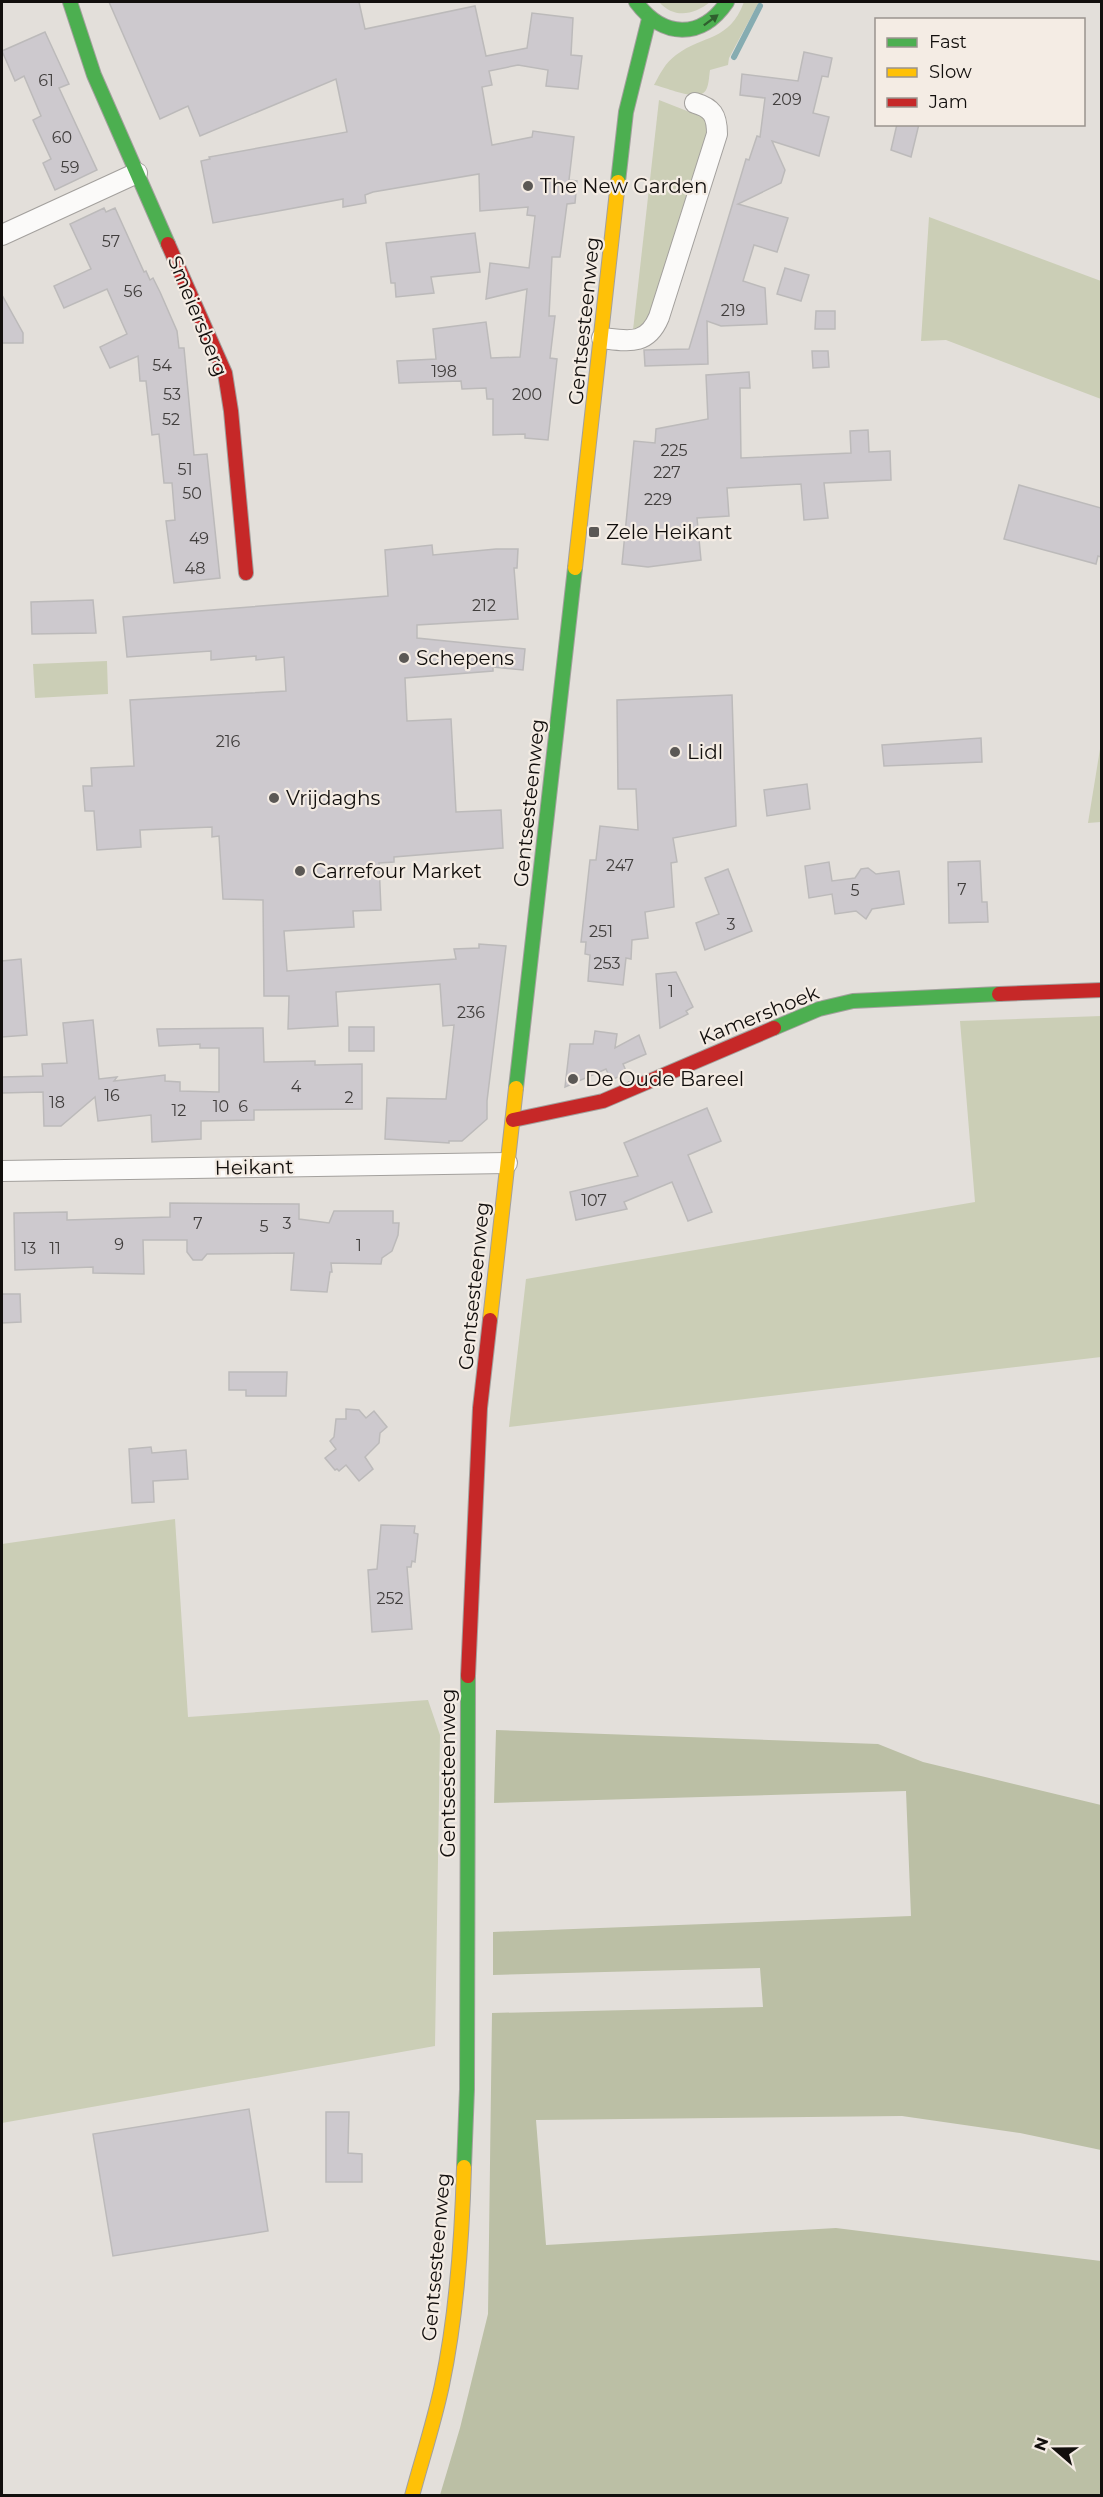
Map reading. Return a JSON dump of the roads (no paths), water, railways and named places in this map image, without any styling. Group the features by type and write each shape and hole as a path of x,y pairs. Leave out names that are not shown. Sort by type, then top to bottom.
{"main road":[{"name":"Smeiersberg","path":"70,2 94,75 225,373 231,411 246,573"},
{"path":"636,2 649,19 672,30 689,31"},
{"path":"672,41 716,18 727,2"},
{"name":"Gentsesteenweg","path":"412,2496 442,2386 455,2309 462,2229 466,2089 468,1640 480,1408 626,112 649,19"},
{"name":"Gentsesteenweg","path":"634,84 650,65"},
{"name":"Kamershoek","path":"513,1120 603,1101 819,1009 854,1001 1101,990"}],"street":[{"path":"602,338 637,339 654,330 717,134 716,116 711,110 694,103"},
{"path":"2,236 137,173"},
{"name":"Heikant","path":"2,1171 507,1163"}],"waterway":[{"path":"734,57 760,6"}],"place":[{"name":"The New Garden","path":"528,186"},
{"name":"Zele Heikant","path":"594,532"},
{"name":"Schepens","path":"404,658"},
{"name":"Lidl","path":"675,752"},
{"name":"Vrijdaghs","path":"274,798"},
{"name":"Carrefour Market","path":"300,871"},
{"name":"De Oude Bareel","path":"573,1079"}]}
